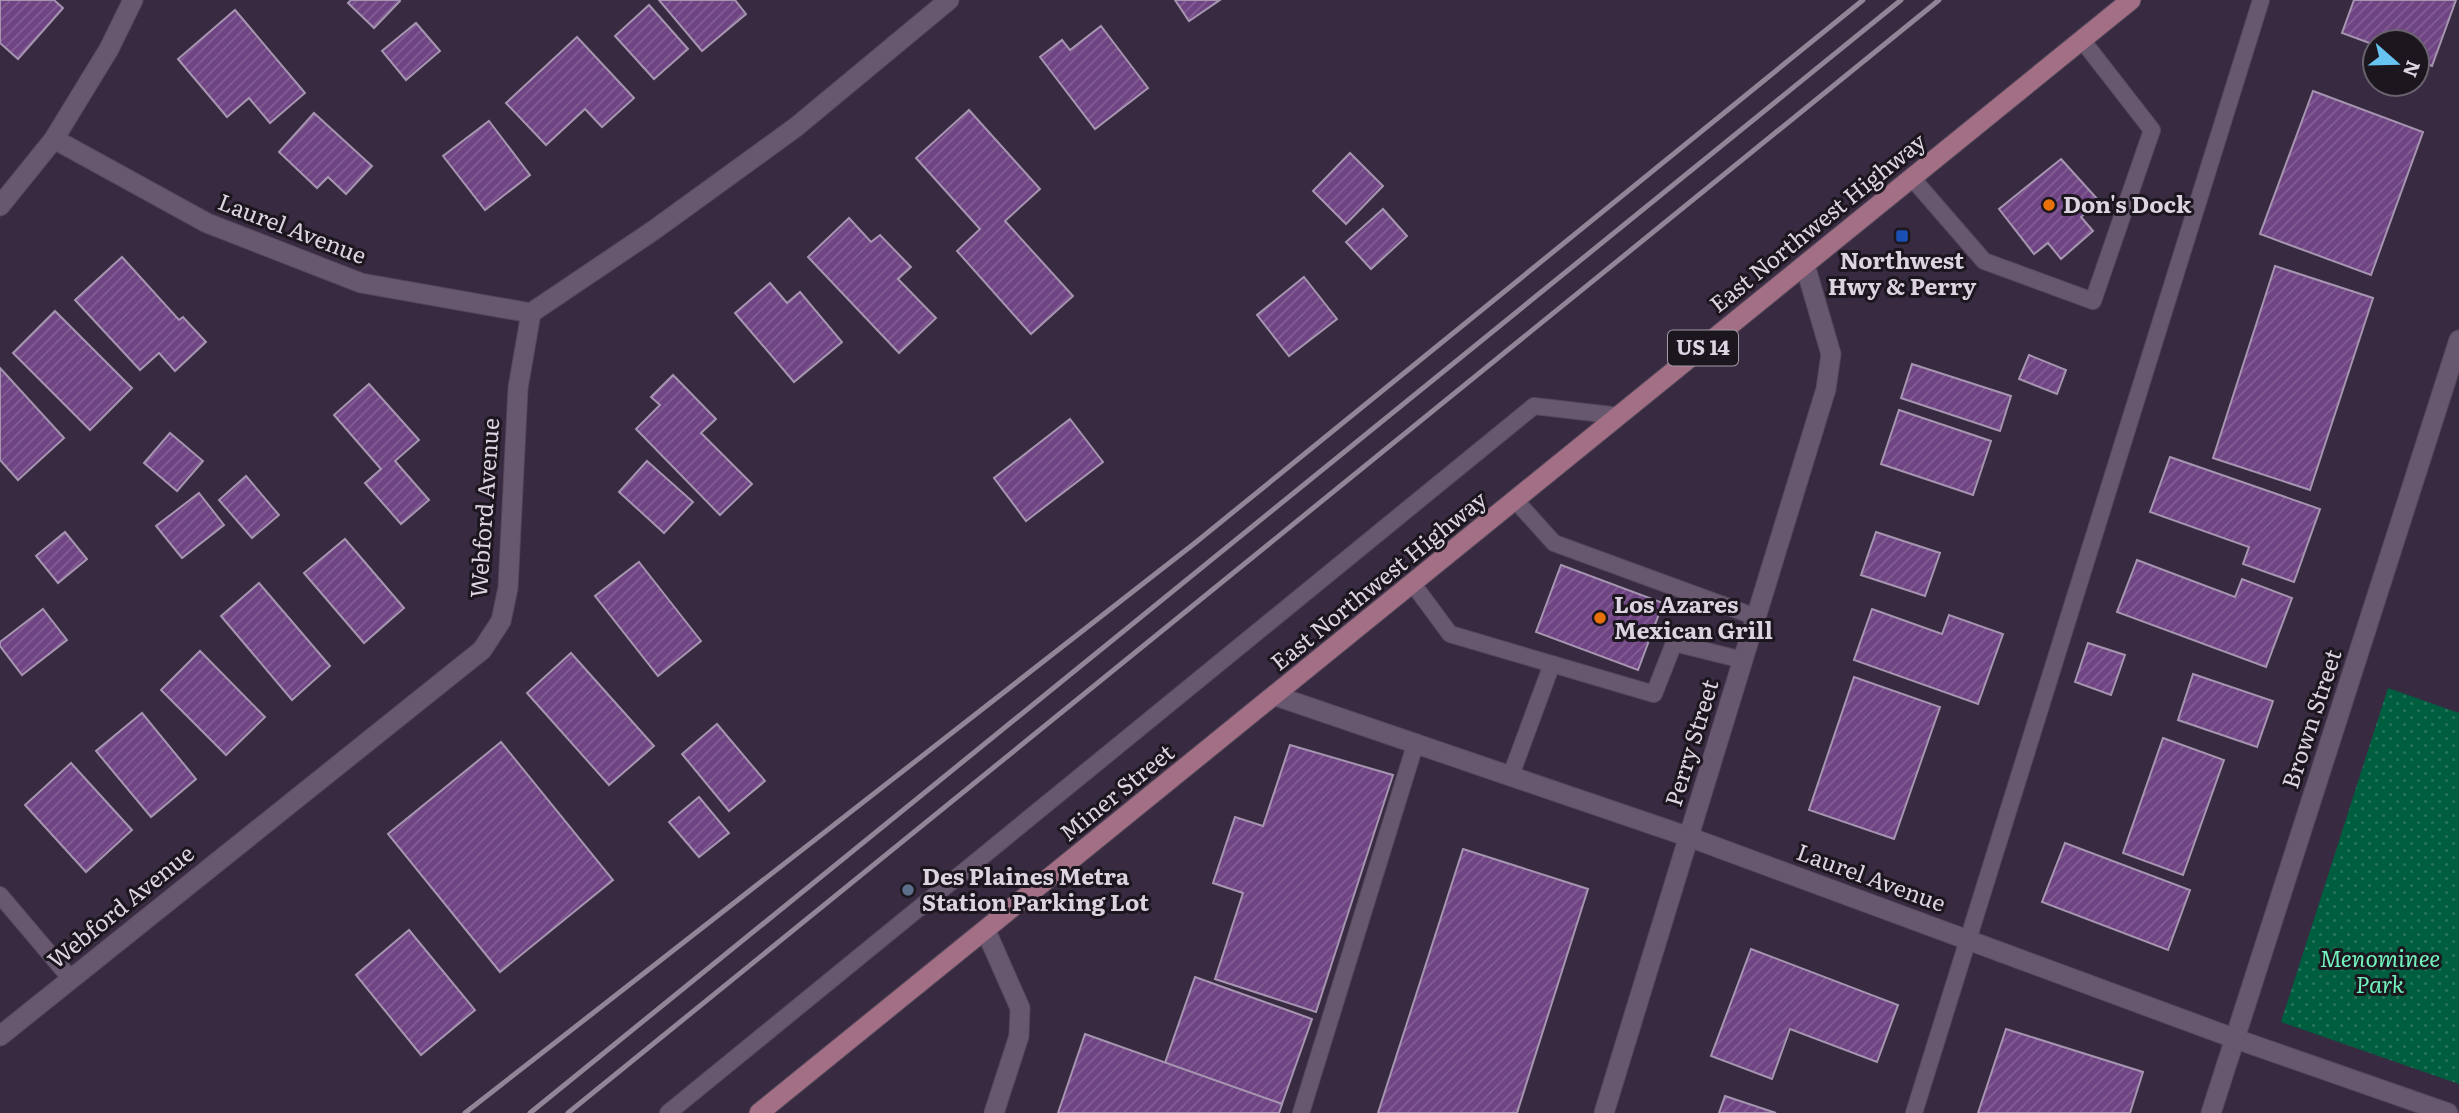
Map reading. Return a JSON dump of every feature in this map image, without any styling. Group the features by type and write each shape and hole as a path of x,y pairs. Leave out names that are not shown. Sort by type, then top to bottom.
{"main road":[{"name":"East Northwest Highway","path":"1276,696 2131,0"},
{"name":"Miner Street","path":"759,1113 1276,696"}],"street":[{"path":"0,206 54,139 109,49 133,0"},
{"path":"531,313 654,230 796,127 949,0"},
{"name":"Laurel Avenue","path":"54,139 207,223 361,283 531,313"},
{"name":"Perry Street","path":"1604,1113 1826,389 1831,354 1805,265"},
{"name":"Webford Avenue","path":"0,1036 482,649 500,621 508,587 518,388 531,313"},
{"name":"Brown Street","path":"2211,1113 2459,340"},
{"name":"Laurel Avenue","path":"1276,696 1689,837 2236,1039 2448,1113"},
{"path":"986,931 1020,1008 1019,1036 994,1113"}],"lane":[{"path":"1914,1113 1970,941 2261,0"},
{"path":"1912,178 1984,261 2093,301 2152,130 2082,40"},
{"path":"668,1113 1534,406 1620,416"},
{"path":"1516,500 1554,543 1756,617"},
{"path":"1413,584 1450,634 1654,694 1674,643 1743,660"},
{"path":"1511,775 1552,664"},
{"path":"1301,1113 1416,742"},
{"path":"0,895 71,979"}],"green space":[{"name":"Menominee Park","path":"2388,688 2459,713 2459,1084 2281,1022"}],"building":[{"path":"0,0 54,0 63,8 18,59 0,43"},
{"path":"351,0 400,1 374,28 348,3"},
{"path":"659,0 735,0 746,14 702,51"},
{"path":"1175,0 1220,0 1189,21"},
{"path":"2354,0 2456,0 2432,66 2431,28 2361,28 2361,40 2342,33"},
{"path":"649,5 688,49 654,79 615,36"},
{"path":"235,10 305,93 270,123 249,98 227,117 178,59"},
{"path":"416,23 440,51 406,80 382,51"},
{"path":"1101,26 1148,88 1095,129 1040,57 1062,40 1070,50"},
{"path":"577,37 634,98 602,127 585,109 546,145 506,103"},
{"path":"2313,91 2423,132 2371,275 2260,234"},
{"path":"969,110 1040,189 1005,221 1073,296 1031,334 957,251 980,229 916,158"},
{"path":"314,113 372,166 346,194 328,177 317,188 279,152"},
{"path":"489,121 530,175 485,210 443,156"},
{"path":"1350,153 1383,186 1346,224 1313,191"},
{"name":"Don's Dock","path":"2061,159 2099,201 2081,217 2093,231 2061,259 2048,243 2034,254 1999,209"},
{"path":"1383,209 1407,236 1371,269 1346,242"},
{"path":"849,218 871,242 880,235 911,267 898,279 936,318 899,353 808,257"},
{"path":"122,257 179,320 183,317 206,342 175,371 159,353 140,370 75,300"},
{"path":"2275,266 2373,298 2310,490 2213,458"},
{"path":"1304,277 1337,319 1289,356 1257,315"},
{"path":"770,283 787,303 800,292 842,342 794,382 735,313"},
{"path":"55,311 132,388 90,430 13,353"},
{"path":"2029,355 2066,370 2057,394 2019,379"},
{"path":"1912,364 2011,396 2000,431 1901,398"},
{"path":"0,368 64,438 18,480 0,460"},
{"path":"673,375 716,419 701,433 752,484 720,515 636,429 660,405 651,397"},
{"path":"369,384 419,440 395,461 429,500 401,524 365,483 381,469 334,415"},
{"path":"1899,410 1991,441 1973,495 1881,464"},
{"path":"1070,419 1103,462 1026,521 994,478"},
{"path":"170,433 203,461 177,491 144,463"},
{"path":"2170,457 2320,509 2294,582 2243,564 2249,547 2150,512"},
{"path":"647,461 693,502 664,533 619,492"},
{"path":"246,476 279,515 252,538 219,500"},
{"path":"199,493 224,525 182,558 156,526"},
{"path":"65,532 87,559 58,583 36,556"},
{"path":"1876,532 1940,553 1925,596 1861,575"},
{"path":"345,539 404,608 364,643 304,573"},
{"path":"2137,560 2235,597 2242,579 2292,598 2266,667 2117,612"},
{"path":"639,562 701,641 658,676 595,596"},
{"name":"Los Azares Mexican Grill","path":"1561,565 1663,603 1638,670 1536,632"},
{"path":"259,583 330,666 292,700 221,616"},
{"path":"43,609 67,640 22,675 0,646 0,642"},
{"path":"1872,609 1942,634 1949,615 2003,634 1978,704 1854,660"},
{"path":"2088,643 2125,655 2111,695 2075,682"},
{"path":"200,651 265,717 226,755 161,690"},
{"path":"571,653 654,746 609,785 527,693"},
{"path":"2193,674 2273,701 2257,747 2178,720"},
{"path":"1854,677 1940,707 1894,839 1809,810"},
{"path":"142,713 196,779 151,817 96,751"},
{"path":"717,724 765,781 729,811 682,754"},
{"path":"2163,738 2224,760 2183,875 2123,853"},
{"path":"501,742 613,880 500,972 388,834"},
{"path":"1290,745 1393,775 1316,1012 1215,979 1243,893 1213,883 1235,817 1263,826"},
{"path":"71,763 132,830 86,872 25,805"},
{"path":"699,797 729,833 699,857 669,822"},
{"path":"2065,843 2190,890 2168,950 2042,902"},
{"path":"1463,849 1588,889 1517,1113 1378,1113"},
{"path":"409,930 475,1010 421,1055 356,975"},
{"path":"1751,949 1898,1005 1877,1062 1790,1029 1772,1079 1711,1056"},
{"path":"1195,977 1312,1019 1282,1104 1165,1063"},
{"path":"2006,1029 2143,1072 2130,1113 1978,1113"},
{"path":"1085,1034 1282,1104 1279,1113 1058,1113"},
{"path":"1725,1096 1776,1113 1719,1113"}],"railway":[{"path":"465,1113 1195,543 1863,0"},
{"path":"530,1113 1901,0"},
{"path":"568,1113 1939,0"}],"place":[{"name":"Don's Dock","path":"2049,205"},
{"name":"Northwest Hwy & Perry","path":"1902,236"},
{"name":"Los Azares Mexican Grill","path":"1600,618"},
{"name":"Des Plaines Metra Station Parking Lot","path":"908,890"}]}
